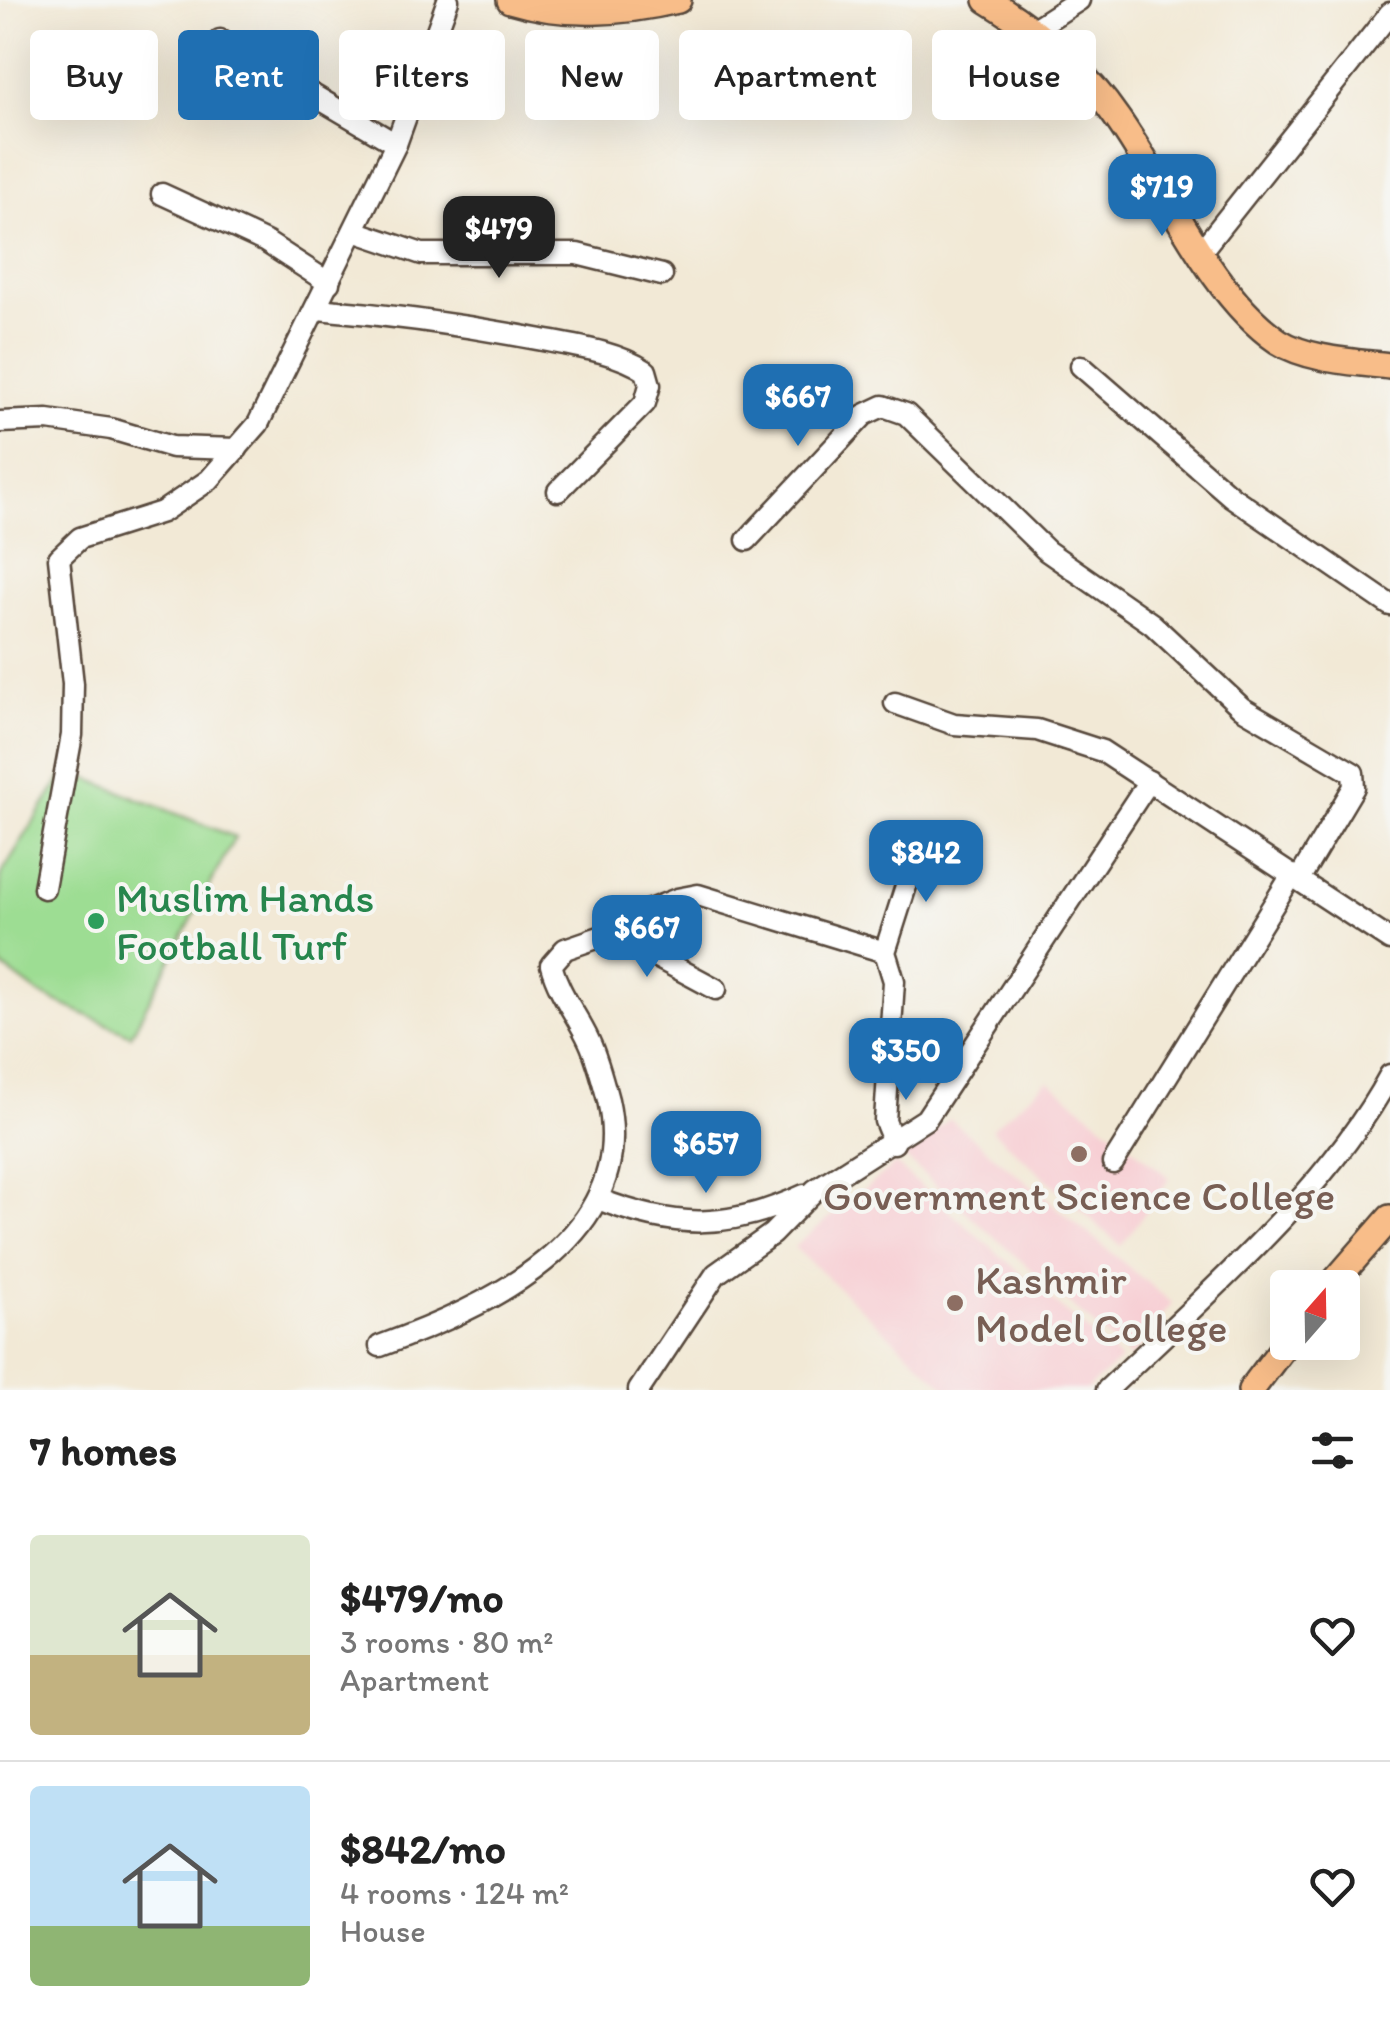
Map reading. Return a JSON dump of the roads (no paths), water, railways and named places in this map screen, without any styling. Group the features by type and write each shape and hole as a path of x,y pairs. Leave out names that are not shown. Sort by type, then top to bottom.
{"main road":[{"path":"510,0 578,12 643,8 678,0"},
{"path":"987,0 1034,29 1115,114 1202,250 1250,316 1280,342 1331,358 1390,366"},
{"path":"1345,1270 1390,1218"},
{"path":"1251,1390 1273,1360"}],"street":[{"path":"44,888 72,735 73,684 60,558 80,538 162,512 209,480 258,424 396,144 448,0"},
{"path":"1034,29 1079,0"},
{"path":"1202,250 1390,12"},
{"path":"319,98 396,144"},
{"path":"162,194 266,242 329,284"},
{"path":"354,230 422,254 576,254 662,274"},
{"path":"316,309 422,318 572,346 629,360 646,371 650,385 646,404 558,491"},
{"path":"1081,366 1232,497 1390,605"},
{"path":"746,540 864,415 883,406 906,414 1047,551 1152,624 1242,708 1352,773 1354,787 1113,1164"},
{"path":"0,422 48,420 111,429 172,447 236,449"},
{"path":"895,702 954,724 1063,735 1102,751 1390,940"},
{"path":"598,1198 640,1216 683,1224 789,1202 894,1143 926,1118 946,1092 1149,781"},
{"path":"894,1143 885,1122 894,981 885,952 920,842"},
{"path":"380,1346 440,1324 531,1276 559,1250 598,1198 611,1135 608,1102 590,1042 556,985 552,966 565,949 617,931 624,920 677,898 698,896 885,952"},
{"path":"617,931 620,938 716,989"},
{"path":"1107,1390 1268,1233 1372,1109 1390,1074"},
{"path":"639,1390 716,1274 772,1234 815,1190"}],"place":[{"name":"Muslim Hands Football Turf","path":"96,921"},
{"name":"Government Science College","path":"1079,1154"},
{"name":"Kashmir Model College","path":"955,1303"}]}
